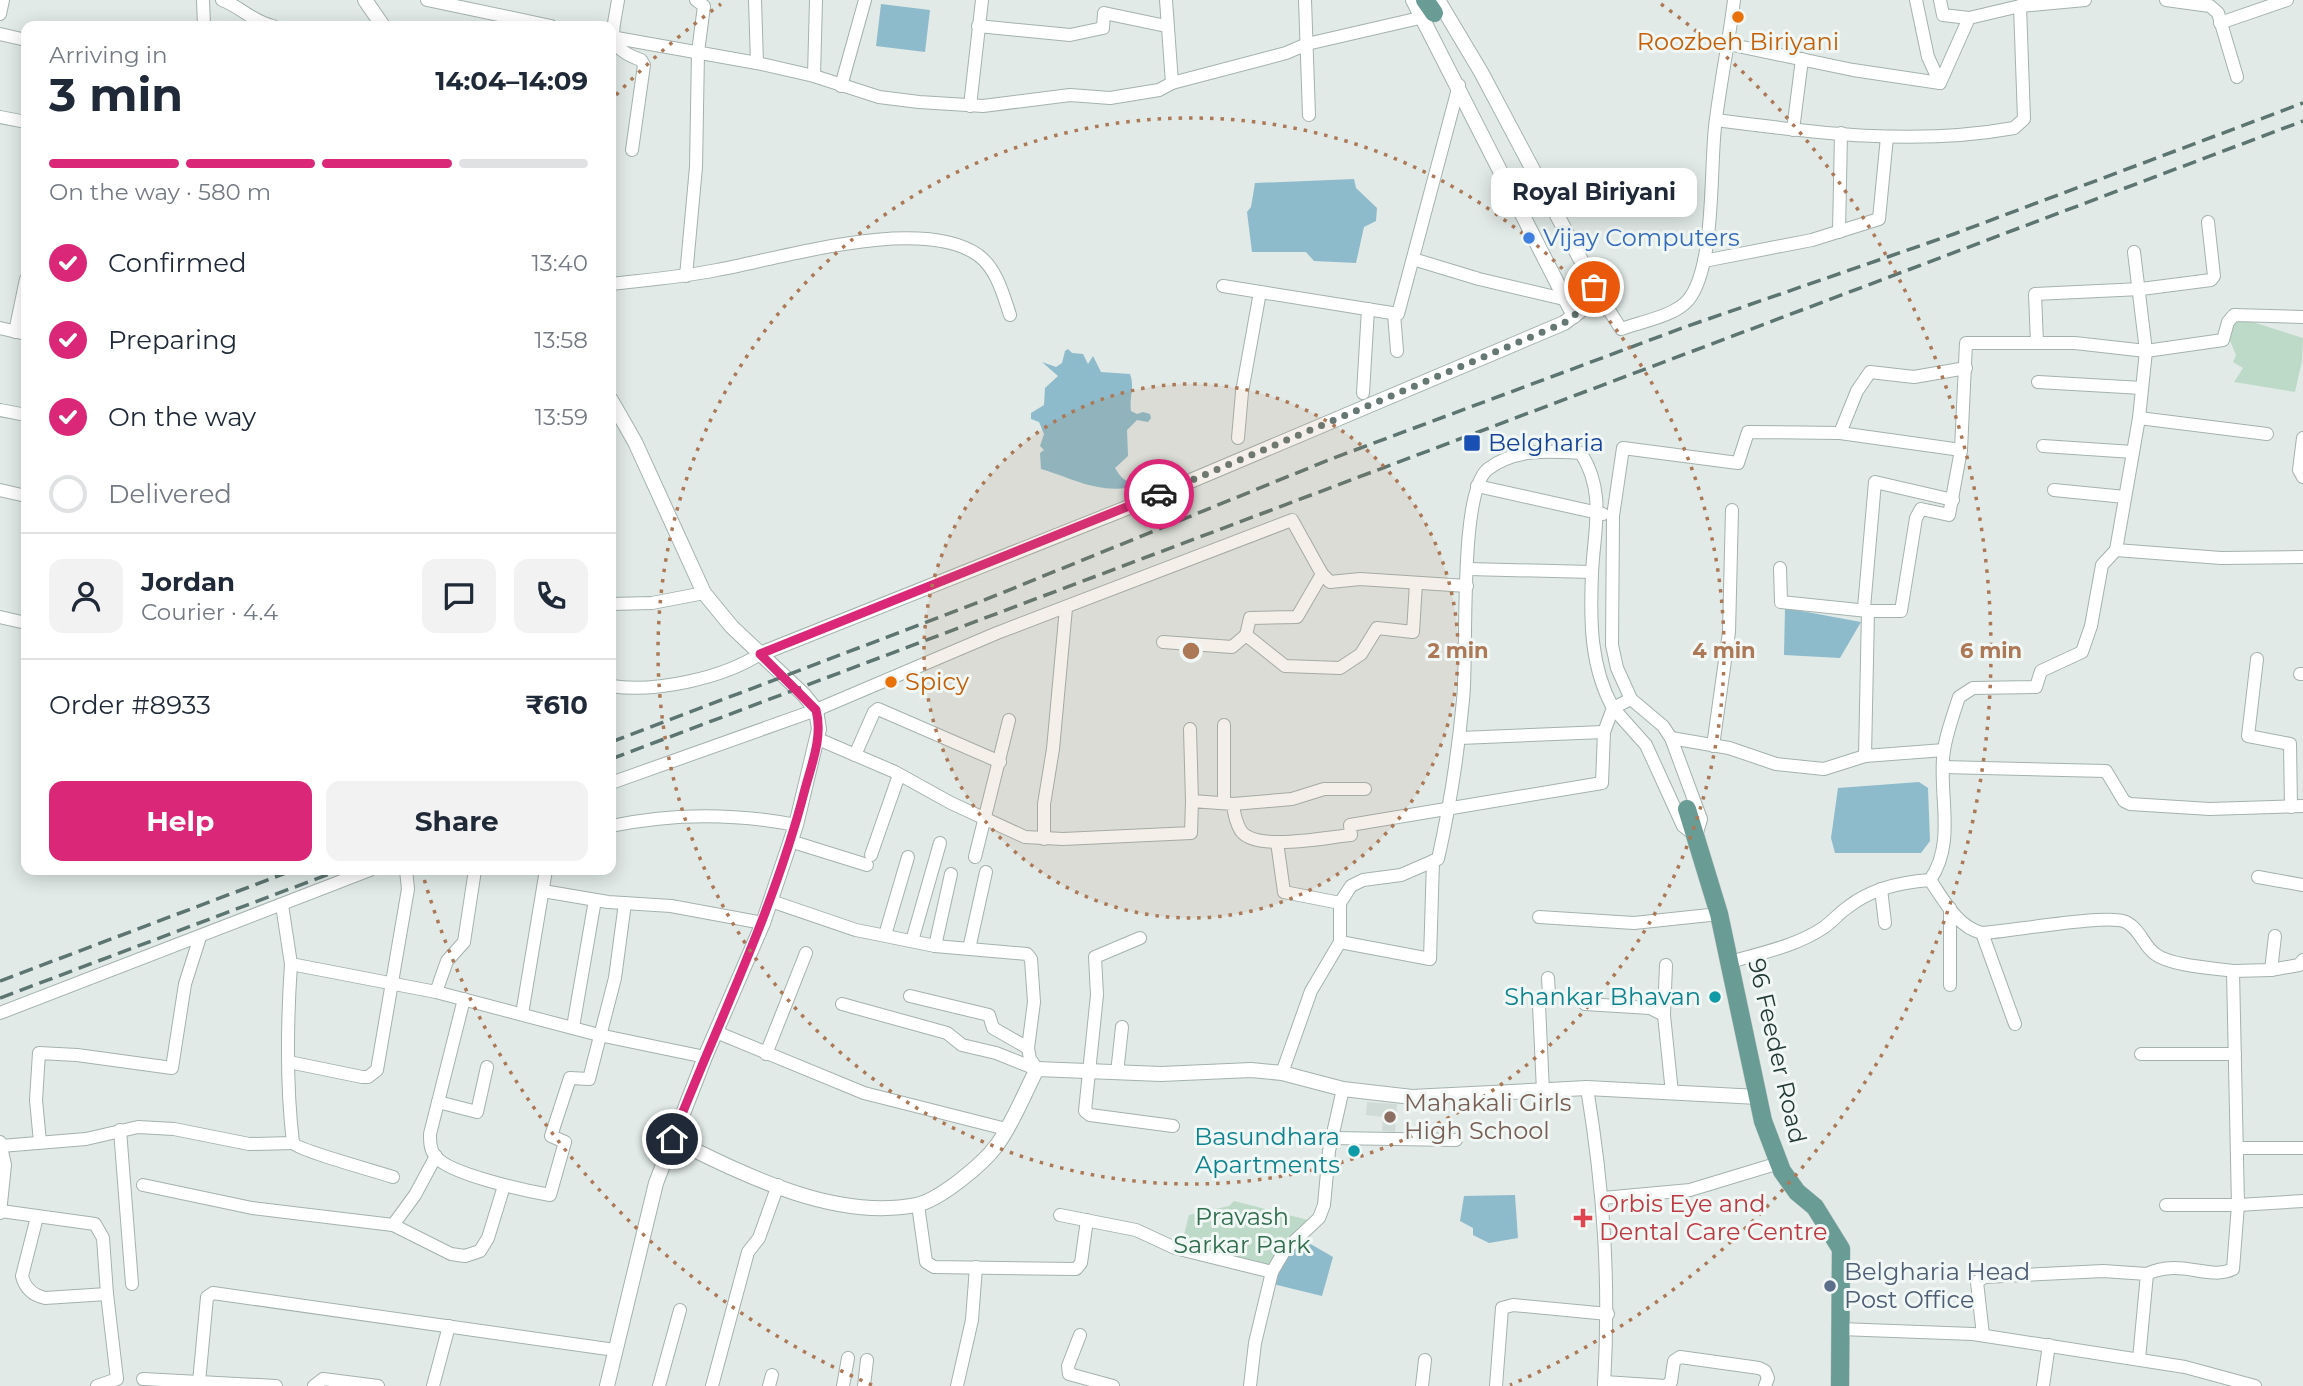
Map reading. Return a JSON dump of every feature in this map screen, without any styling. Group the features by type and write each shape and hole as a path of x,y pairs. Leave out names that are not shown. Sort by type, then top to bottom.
{"main road":[{"name":"96 Feeder Road","path":"1687,810 1719,914 1758,1097 1779,1163 1797,1192 1822,1216 1841,1249 1840,1386"}],"street":[{"path":"0,14 3,0"},
{"path":"202,0 204,21"},
{"path":"222,0 235,5 255,21"},
{"path":"427,0 527,21"},
{"path":"615,21 618,0"},
{"path":"686,276 696,167 698,52 704,6 696,0"},
{"path":"755,0 757,63"},
{"path":"814,76 816,0"},
{"path":"841,86 865,0"},
{"path":"970,106 982,0"},
{"path":"1166,0 1172,83"},
{"path":"1305,0 1309,116"},
{"path":"1413,0 1430,7 1481,72 1597,291 1618,325 1674,310 1687,302 1704,261 1716,120 1734,0"},
{"path":"1916,0 1928,57 1940,83"},
{"path":"1940,0 1943,15 1969,18"},
{"path":"1940,83 1969,18 1984,6 2020,6 2085,0"},
{"path":"2166,0 2210,6 2218,13 2237,77"},
{"path":"2220,23 2287,0"},
{"path":"367,3 380,21"},
{"path":"1716,120 1793,130 1886,137 1982,134 2021,124 2024,119 2020,6"},
{"path":"616,38 757,63 814,76 894,100 970,106 1070,95 1110,99 1159,90 1172,83 1286,53 1307,44 1430,7"},
{"path":"1430,7 1459,85 1574,316"},
{"path":"978,26 1070,35 1103,28 1104,13 1166,26"},
{"path":"0,34 21,39"},
{"path":"616,44 621,53 641,60 644,65 632,150"},
{"path":"1728,44 1940,83"},
{"path":"1793,130 1802,59"},
{"path":"1223,286 1398,314 1403,306 1459,85"},
{"path":"0,117 21,121"},
{"path":"1839,232 1841,133"},
{"path":"1704,261 1839,232 1879,219 1886,137"},
{"path":"2037,343 2035,294 2141,289 2211,280 2214,276 2208,222"},
{"path":"616,283 686,276 878,239 915,238 960,246 977,255 996,277 1010,315"},
{"path":"1930,880 1941,864 1945,843 1944,750 1959,697 1973,688 2025,690 2036,687 2041,671 2082,652 2091,626 2102,565 2116,550 2139,418 2146,351 2141,289 2134,252"},
{"path":"1413,259 1479,279 1568,300"},
{"path":"616,686 642,687 715,675 744,664 760,654 1129,507 1564,323 1597,291"},
{"path":"1238,438 1241,392 1260,292"},
{"path":"1363,393 1368,309"},
{"path":"1394,314 1397,351"},
{"path":"1780,568 1781,602 1901,611 1916,517 1921,509 1949,515 1953,500 1961,450 1966,343 2075,343 2146,351 2223,340 2228,323 2234,315 2303,317"},
{"path":"0,328 21,333"},
{"path":"1840,433 1857,391 1870,372 1914,377 1966,368"},
{"path":"2038,382 2142,388"},
{"path":"607,1386 656,1183 705,1057 763,923 796,825 818,739 816,710 732,627 704,593 635,442 616,409"},
{"path":"0,410 21,414"},
{"path":"2139,418 2267,434"},
{"path":"1282,1073 1311,991 1340,942 1340,903 1351,887 1363,880 1401,875 1438,859 1460,738 1470,518 1477,486 1487,469 1539,450 1581,453 1594,474 1597,513 1592,572 1592,650 1601,686 1613,708 1646,745 1683,826 1696,836 1700,818 1671,738 1663,726 1632,699 1618,668 1612,645 1613,516 1623,448 1738,463 1748,432 1840,433 1961,450"},
{"path":"2303,439 2299,470 2303,477"},
{"path":"2043,446 2133,452"},
{"path":"1865,756 1866,610 1875,482 1953,500"},
{"path":"1477,486 1613,516"},
{"path":"0,490 21,495"},
{"path":"2054,490 2125,497"},
{"path":"1713,746 1729,632 1732,510"},
{"path":"616,781 816,710 997,633 1292,520 1322,574 1330,582 1360,579 1467,586"},
{"path":"2116,550 2221,558 2303,557"},
{"path":"1468,569 1592,572"},
{"path":"1163,642 1232,647 1246,635 1250,618 1297,617 1322,574"},
{"path":"1246,635 1285,666 1340,668 1362,654 1377,628 1413,632 1416,583"},
{"path":"616,604 652,603 704,593"},
{"path":"1044,839 1044,804 1051,768 1066,608"},
{"path":"0,617 21,621"},
{"path":"1943,767 2106,771 2123,801 2130,803 2210,810 2297,807 2290,744 2248,736 2257,659"},
{"path":"1224,725 1229,803 1242,832 1253,840 1277,842 1351,835 1350,825 1602,783 1604,732 1613,708 1632,699"},
{"path":"855,755 874,712 878,709 1000,762"},
{"path":"975,857 1009,720"},
{"path":"818,739 900,775 1025,838 1044,839 1191,834 1190,729"},
{"path":"1460,738 1604,732"},
{"path":"1671,738 1713,746 1776,764 1824,769 1865,756 1944,750"},
{"path":"790,841 869,860 900,775"},
{"path":"1192,801 1229,803 1292,799 1324,789 1365,789"},
{"path":"616,825 715,814 751,816 796,825"},
{"path":"1277,842 1284,892 1340,903"},
{"path":"912,941 940,843"},
{"path":"885,935 908,857"},
{"path":"1340,942 1430,959 1433,861"},
{"path":"969,948 986,872"},
{"path":"935,946 951,874"},
{"path":"0,1013 357,875"},
{"path":"289,1062 362,1077 373,1075 377,1070 408,889 407,875"},
{"path":"436,992 447,961 464,942 474,875"},
{"path":"522,1014 545,875"},
{"path":"2258,877 2303,885"},
{"path":"1730,962 1786,946 1823,928 1849,906 1881,889 1904,882 1930,880"},
{"path":"1930,880 1970,930 1982,933 2104,920 2124,921 2137,930 2155,954 2193,966 2234,971 2271,970 2302,964"},
{"path":"1881,889 1885,923"},
{"path":"543,891 595,900 671,906 763,923"},
{"path":"573,1027 595,900"},
{"path":"771,901 822,920 935,946 1030,956 1034,1002 1028,1048 1030,1059 1037,1069"},
{"path":"464,999 430,1134 430,1146 443,1162 504,1186 550,1195 565,1142 551,1136 570,1078 589,1079 615,978 625,903"},
{"path":"282,905 291,964 289,1062 293,1143 300,1150 340,1158 393,1177"},
{"path":"1950,907 1950,985"},
{"path":"1539,917 1634,923 1719,914"},
{"path":"1982,933 2015,1024"},
{"path":"2271,970 2275,936"},
{"path":"40,1142 36,1100 39,1054 77,1055 172,1068 185,984 200,937"},
{"path":"1140,938 1095,957 1097,995 1087,1072 1087,1113 1173,1126"},
{"path":"766,1054 806,954"},
{"path":"291,964 436,992 599,1034 705,1057"},
{"path":"1666,965 1664,1015 1672,1093"},
{"path":"1983,1335 1977,1282 1984,1277 2103,1271 2147,1274 2167,1266 2217,1273 2233,1269 2239,1148 2234,971"},
{"path":"1543,1091 1539,1005 1549,994 1548,978"},
{"path":"910,996 989,1015 993,1028 1028,1048"},
{"path":"842,1004 947,1033 962,1045 996,1053 1037,1069 1161,1074 1251,1070 1282,1073 1343,1088 1412,1097 1587,1088 1758,1097"},
{"path":"1585,1004 1650,1007 1664,1015"},
{"path":"1117,1073 1122,1027"},
{"path":"716,1032 864,1093 1006,1129"},
{"path":"2141,1054 2235,1054"},
{"path":"438,1102 477,1112 487,1067"},
{"path":"672,1139 778,1185 846,1205 918,1205 976,1167 998,1144 1037,1069"},
{"path":"1250,1386 1255,1343 1272,1272 1285,1250 1319,1218 1324,1205 1332,1138 1343,1088"},
{"path":"1587,1088 1603,1198 1608,1314 1604,1384 1665,1386 1671,1382 1674,1361 1680,1357 1759,1368 1765,1371 1768,1378 1765,1386"},
{"path":"97,1386 117,1378 100,1229 88,1223 0,1212 3,1179 1,1144 95,1137 120,1130 152,1128 249,1144 293,1143"},
{"path":"120,1130 132,1284"},
{"path":"1332,1138 1456,1140"},
{"path":"2239,1148 2303,1148"},
{"path":"393,1225 415,1195 436,1156"},
{"path":"1603,1198 1690,1190 1779,1163"},
{"path":"143,1185 252,1208 393,1225 451,1254 474,1255 488,1238 504,1186"},
{"path":"712,1386 748,1252 759,1238 778,1185"},
{"path":"2166,1205 2238,1205 2303,1201"},
{"path":"918,1205 927,1265 1076,1269 1081,1263 1087,1220"},
{"path":"1060,1214 1136,1230 1175,1248 1272,1272"},
{"path":"37,1216 22,1276 24,1285 45,1298 107,1294"},
{"path":"957,1386 972,1320 976,1267"},
{"path":"2139,1359 2147,1274"},
{"path":"199,1382 207,1297 214,1293 615,1350"},
{"path":"1496,1386 1502,1308 1513,1305 1608,1314"},
{"path":"659,1386 680,1310"},
{"path":"433,1386 449,1326"},
{"path":"1840,1329 1983,1335 2185,1367 2255,1386"},
{"path":"1080,1335 1068,1366 1069,1374 1113,1386"},
{"path":"2043,1386 2049,1345"},
{"path":"843,1386 848,1358"},
{"path":"864,1386 867,1360"},
{"path":"1422,1386 1425,1360"},
{"path":"143,1379 276,1386"},
{"path":"314,1386 323,1379 378,1386"}],"shaded area":[{"name":"Mahakali Girls High School","path":"1367,1102 1397,1104 1395,1132 1382,1131 1383,1117 1366,1115"}],"green space":[{"path":"2235,320 2246,320 2303,338 2302,361 2295,392 2234,382 2243,368 2233,362 2236,355 2229,338"},
{"name":"Pravash Sarkar Park","path":"1234,1201 1308,1220 1283,1246 1273,1266 1182,1243 1189,1215 1229,1206"}],"water":[{"path":"881,4 930,10 925,52 876,46"},
{"path":"1354,179 1356,188 1377,208 1376,221 1364,227 1356,263 1314,261 1306,252 1252,252 1247,212 1251,207 1255,183"},
{"path":"1068,349 1072,353 1083,354 1088,364 1093,356 1101,372 1130,374 1131,411 1150,414 1151,418 1148,422 1137,420 1127,430 1128,456 1115,468 1126,480 1143,481 1142,485 1102,488 1041,469 1040,453 1044,450 1040,446 1044,434 1039,422 1031,419 1031,413 1044,405 1045,388 1058,376 1042,362 1056,367 1062,363"},
{"path":"1785,608 1861,622 1840,658 1784,655"},
{"path":"1919,782 1928,788 1930,841 1921,853 1835,853 1831,838 1838,788"},
{"path":"1515,1195 1518,1238 1489,1243 1473,1235 1473,1228 1460,1221 1464,1196"},
{"path":"1295,1235 1333,1257 1322,1296 1273,1284"}],"railway":[{"path":"616,740 982,601 1331,459 1685,327 1954,234 2303,103"},
{"path":"616,757 2303,121"},
{"path":"0,981 281,875"},
{"path":"0,998 327,875"}],"way so far":[{"path":"1159,494 1564,323 1600,296 1594,287"}],"place":[{"name":"Roozbeh Biriyani","path":"1738,17"},
{"name":"Vijay Computers","path":"1529,238"},
{"name":"Royal Biriyani","path":"1594,287"},
{"name":"Belgharia","path":"1472,443"},
{"name":"Spicy","path":"891,682"},
{"name":"Shankar Bhavan","path":"1715,997"},
{"name":"Mahakali Girls High School","path":"1390,1117"},
{"name":"Basundhara Apartments","path":"1354,1151"},
{"name":"Orbis Eye and Dental Care Centre","path":"1583,1218"},
{"name":"Belgharia Head Post Office","path":"1830,1286"}],"route":[{"path":"672,1139 763,923 796,825 820,729 816,710 804,695 760,654 1159,494"}]}
